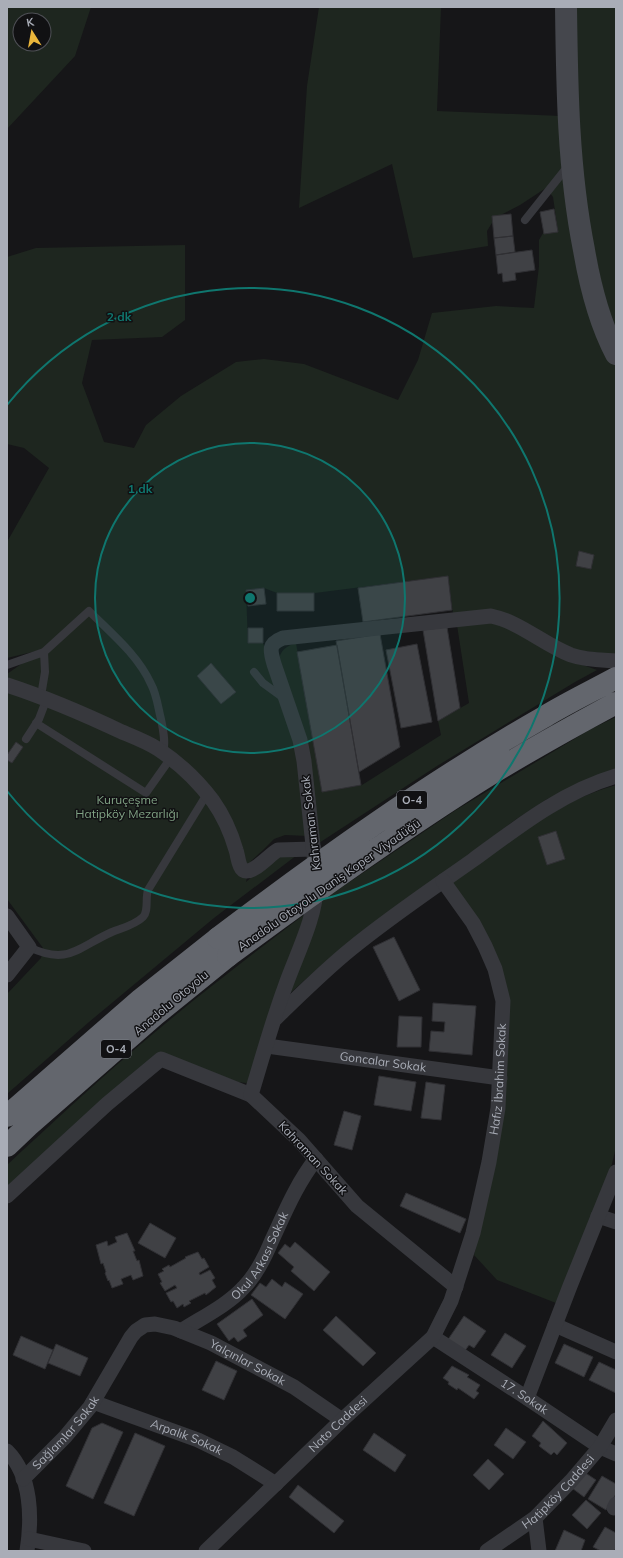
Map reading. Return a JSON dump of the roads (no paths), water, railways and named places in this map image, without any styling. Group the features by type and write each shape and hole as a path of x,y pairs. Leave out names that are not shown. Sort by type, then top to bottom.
{"highway":[{"name":"Anadolu Otoyolu Daniş Koper Viyadüğü","path":"223,947 330,856 454,772 544,716 616,678"},
{"name":"Anadolu Otoyolu Daniş Koper Viyadüğü","path":"223,947 302,901 464,790 556,735 616,703"},
{"name":"Anadolu Otoyolu","path":"7,1116 141,999 223,947"},
{"name":"Anadolu Otoyolu","path":"7,1146 155,1015 223,947"}],"street":[{"path":"566,7 567,81 571,161 575,196 589,277 600,315 616,354"},
{"name":"Kahraman Sokak","path":"456,1287 356,1206 299,1140 251,1095 284,989 313,915 317,883 300,740 271,651 272,646 276,641 282,638 491,616 512,623 560,650 572,655 585,659 616,661"},
{"path":"7,685 44,697 86,714 157,749 166,756 188,774 207,794 224,820 232,838 242,869 245,871 250,871 255,868 273,852 278,850 314,849"},
{"path":"275,1019 350,950 531,818 582,788 616,776"},
{"name":"Hafız İbrahim Sokak","path":"443,881 473,923 495,968 503,1001 498,1108 489,1162 473,1233 456,1287"},
{"path":"7,916 29,947 7,975"},
{"name":"Goncalar Sokak","path":"267,1046 500,1078"},
{"path":"7,1196 106,1104 161,1059 251,1095"},
{"name":"Okul Arkası Sokak","path":"181,1331 234,1297 244,1288 263,1261 305,1172 316,1159"},
{"path":"527,1398 616,1172"},
{"path":"598,1216 616,1222"},
{"name":"Nato Caddesi","path":"206,1551 342,1420 433,1337 447,1311 456,1287"},
{"name":"Yalçınlar Sokak","path":"145,1325 155,1324 181,1331 211,1344 294,1387 342,1420"},
{"name":"Sağlamlar Sokak","path":"28,1545 30,1517 23,1479 65,1437 93,1402 131,1337 136,1330 145,1325"},
{"path":"556,1325 616,1352"},
{"name":"17. Sokak","path":"433,1337 600,1447 616,1454"},
{"name":"Arpalık Sokak","path":"93,1402 198,1440 233,1457 276,1484"},
{"name":"Hatipköy Caddesi","path":"487,1551 535,1518 571,1481 600,1447 616,1420"},
{"path":"7,1451 16,1462 23,1479"},
{"path":"535,1518 539,1551"},
{"path":"28,1545 84,1551"}],"lane":[{"path":"525,220 571,161"},
{"path":"7,665 44,652 89,612 123,645 152,684 163,730 166,756 146,792 36,723"},
{"path":"26,739 42,712 45,672 44,652"},
{"path":"254,672 263,683 286,699"},
{"path":"29,947 51,956 68,954 107,934 138,921 143,917 146,911 146,897 148,890 207,794"}],"park label":[{"name":"Kuruçeşme Hatipköy Mezarlığı","path":"127,807"}]}
